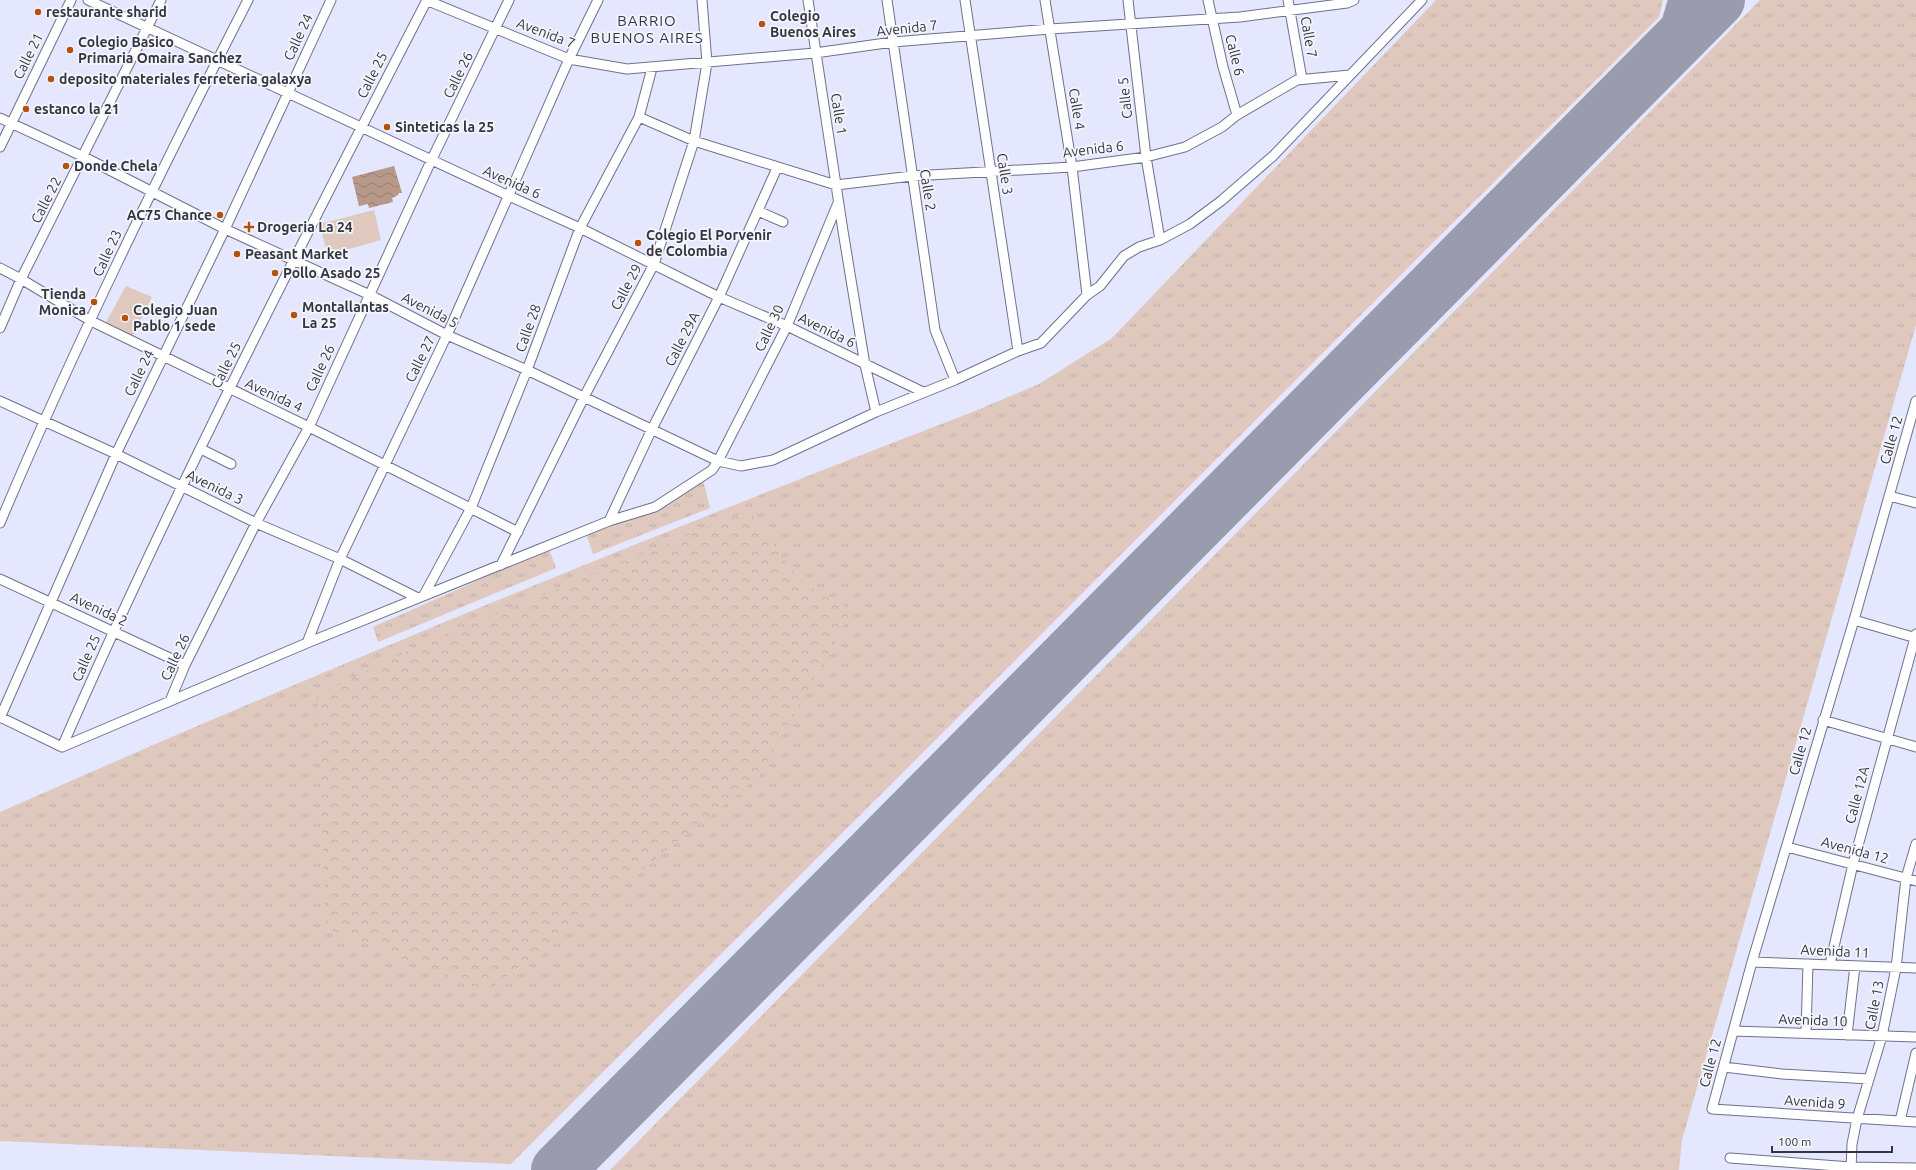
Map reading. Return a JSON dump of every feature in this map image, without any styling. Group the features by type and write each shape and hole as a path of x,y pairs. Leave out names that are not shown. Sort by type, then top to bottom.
{"street":[{"name":"Calle 21","path":"0,147 71,0"},
{"name":"Avenida 6","path":"88,0 431,161 580,228 719,297 787,326 923,392"},
{"name":"Calle 22","path":"0,328 21,279 162,0"},
{"name":"Calle 23","path":"0,523 44,420 151,192 248,0"},
{"name":"Calle 24","path":"0,718 116,454 225,229 331,0"},
{"name":"Avenida 7","path":"426,0 569,59 627,69 815,53 893,42 1050,29 1212,19 1290,11 1354,0"},
{"name":"Calle 25","path":"62,748 113,631 292,261 426,0"},
{"name":"Calle 26","path":"170,701 185,665 256,523 309,427 431,161 509,0"},
{"name":"Calle 27","path":"306,643 340,559 447,335 569,59 598,0"},
{"name":"Calle 29","path":"501,565 584,397 654,264 694,141 707,63 702,0"},
{"name":"Calle 1","path":"808,0 838,203 866,365 876,412"},
{"name":"Calle 2","path":"887,0 935,330 955,380"},
{"name":"Calle 3","path":"965,0 1018,352"},
{"name":"Calle 4","path":"1045,0 1072,166 1087,295"},
{"name":"Calle 5","path":"1128,0 1132,24 1146,157 1160,240"},
{"name":"Calle 6","path":"1208,0 1223,67 1237,115"},
{"name":"Calle 7","path":"1288,0 1302,79"},
{"name":"Avenida 5","path":"0,118 84,157 225,229 292,261 370,295 447,335 527,370 652,431 718,461 741,466 773,460 876,412 1041,343 1087,295 1100,286 1124,256 1139,247 1160,240 1190,224 1221,201 1273,156 1422,0"},
{"name":"Calle 28","path":"421,596 471,508 527,370 580,228 639,117 652,68"},
{"path":"1302,79 1350,75"},
{"name":"Avenida 6","path":"639,117 694,141 777,168 836,185 912,176 1072,166 1146,157 1185,147 1222,127 1237,115 1302,79"},
{"name":"Calle 29A","path":"609,521 719,297 777,168"},
{"name":"Calle 30","path":"62,748 306,643 421,596 609,521 655,507 712,470 787,326 838,203"},
{"path":"758,211 783,222"},
{"path":"827,229 843,231"},
{"name":"Avenida 4","path":"0,268 91,321 309,427 518,532"},
{"name":"Avenida 3","path":"0,401 116,454 256,523 421,596"},
{"name":"Calle 12","path":"1712,1109 1752,962 1854,620 1916,401"},
{"path":"201,449 230,464"},
{"path":"1889,496 1916,503"},
{"name":"Avenida 2","path":"0,579 185,665"},
{"path":"1854,620 1916,637"},
{"name":"Calle 12A","path":"1830,964 1853,864 1916,637"},
{"path":"0,718 62,748"},
{"path":"1823,720 1916,747"},
{"name":"Calle 13","path":"1851,1169 1852,1144 1857,1119 1882,1036 1896,968 1906,878 1916,844"},
{"name":"Avenida 12","path":"1787,847 1916,881"},
{"name":"Avenida 11","path":"1752,962 1916,968"},
{"path":"1806,1033 1808,964"},
{"path":"1847,1035 1855,966"},
{"name":"Avenida 10","path":"1733,1031 1916,1037"},
{"path":"1900,1121 1916,1053"},
{"path":"1724,1067 1782,1074 1869,1079"},
{"name":"Avenida 9","path":"1712,1109 1916,1122"},
{"path":"1730,1158 1851,1169 1916,1168"}],"green space":[{"path":"1436,0 1663,0 1659,17 511,1164 0,1141 0,812 363,656 607,556 975,411 1039,384 1112,338"},
{"path":"1760,0 1916,0 1916,325 1682,1140 1679,1170 610,1170"},
{"path":"374,210 381,240 328,255 319,224"},
{"path":"126,286 152,297 133,336 106,322"},
{"path":"703,480 710,508 593,554 586,534"},
{"path":"749,510 798,579 852,611 758,778 487,992 326,928 317,695 423,644"},
{"path":"549,549 556,568 378,642 373,627"}],"water":[{"path":"394,166 402,193 399,193 392,198 393,202 369,208 368,204 359,206 352,177"}],"taxiway":[{"path":"1663,56 1679,0"}],"runway":[{"path":"558,1170 1718,0"}],"place":[{"name":"restaurante sharid","path":"38,12"},
{"name":"Colegio Buenos Aires","path":"762,24"},
{"name":"Colegio Basico Primaria Omaira Sanchez","path":"70,50"},
{"name":"deposito materiales ferreteria galaxya","path":"51,79"},
{"name":"estanco la 21","path":"26,109"},
{"name":"Sinteticas la 25","path":"387,127"},
{"name":"Donde Chela","path":"66,166"},
{"name":"AC75 Chance","path":"220,215"},
{"name":"Drogeria La 24","path":"249,227"},
{"name":"Colegio El Porvenir de Colombia","path":"638,243"},
{"name":"Peasant Market","path":"237,254"},
{"name":"Pollo Asado 25","path":"275,273"},
{"name":"Tienda Monica","path":"94,302"},
{"name":"Montallantas La 25","path":"294,315"},
{"name":"Colegio Juan Pablo 1 sede","path":"125,318"}],"district":[{"name":"BARRIO BUENOS AIRES","path":"647,30"}]}
